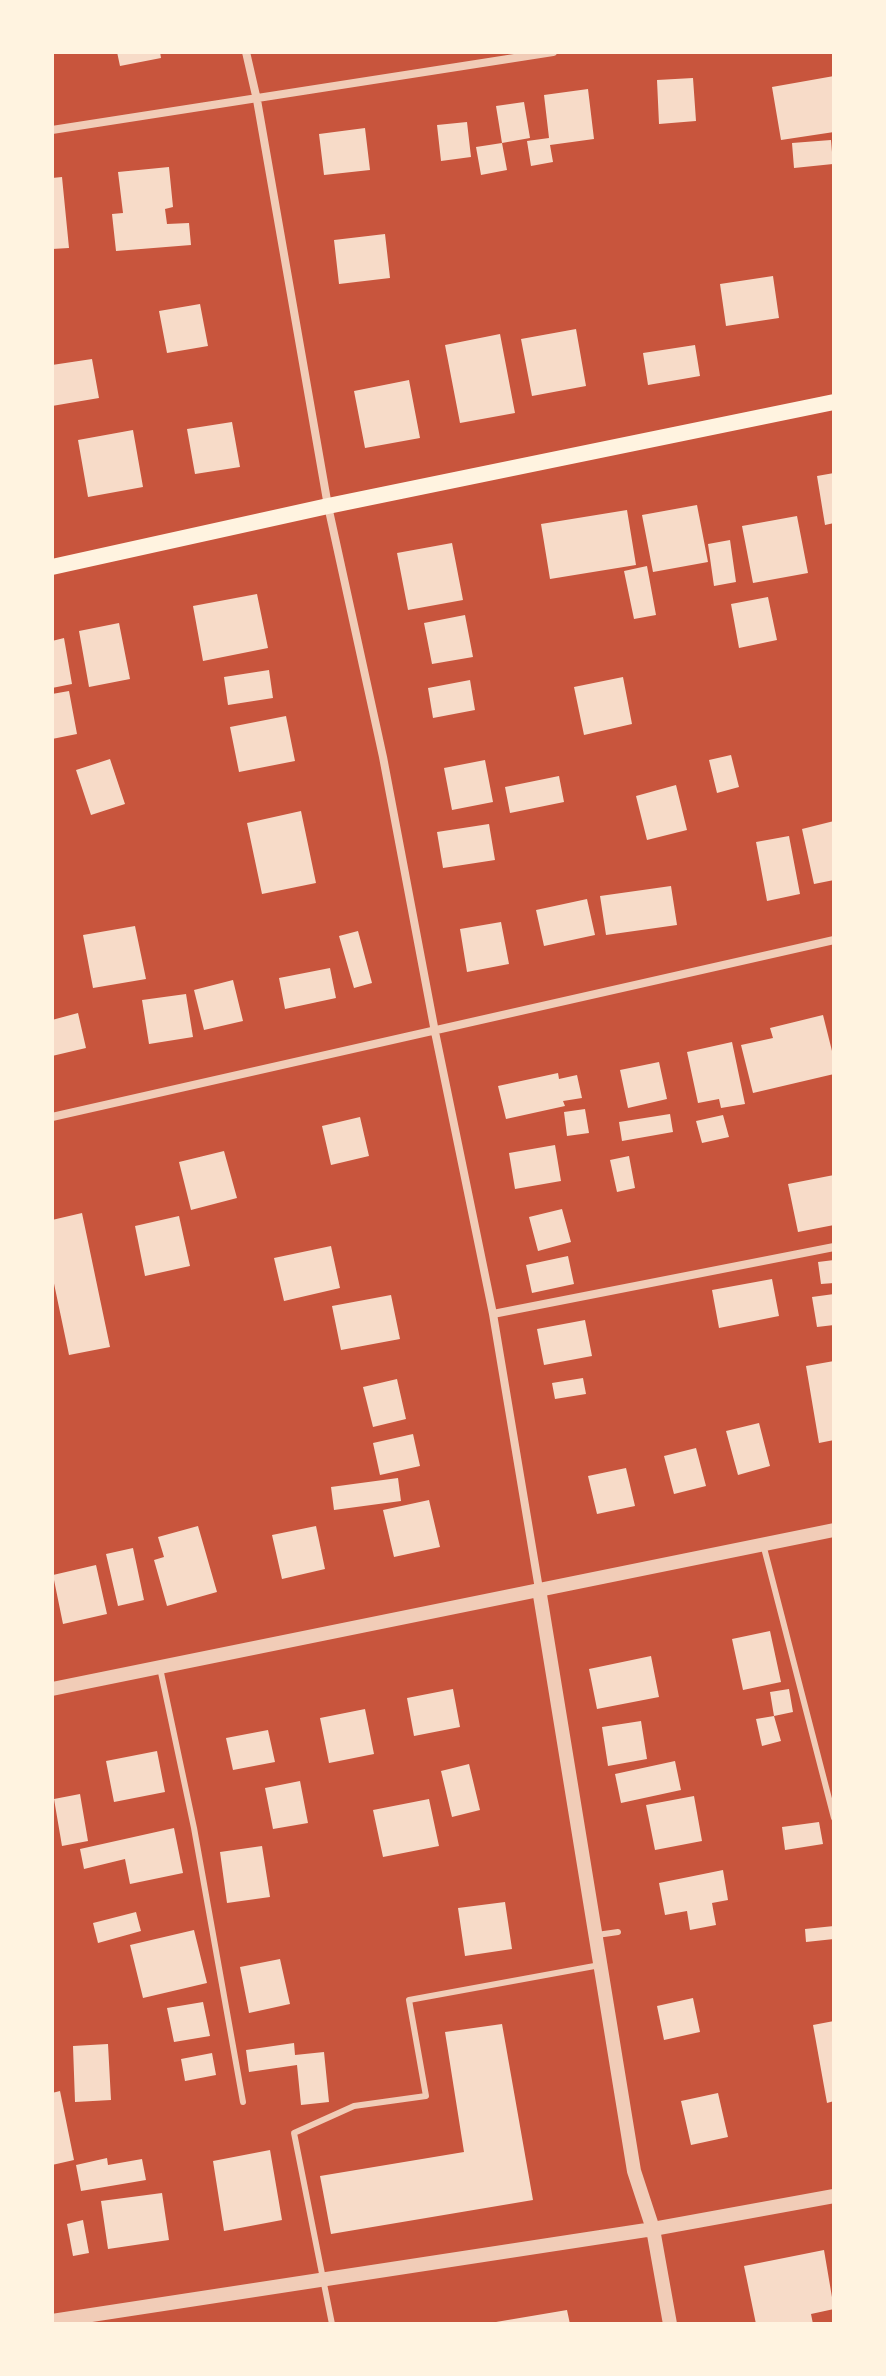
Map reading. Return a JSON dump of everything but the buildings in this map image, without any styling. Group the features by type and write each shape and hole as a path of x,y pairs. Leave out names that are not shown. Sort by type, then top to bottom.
{"main road":[{"path":"52,567 328,506 834,402"}],"street":[{"path":"246,52 328,506 383,757 493,1314 634,2171 653,2229 670,2324"},
{"path":"52,130 553,52"},
{"path":"52,1117 834,940"},
{"path":"493,1314 834,1247"},
{"path":"52,1689 834,1530"},
{"path":"52,2321 833,2200"}],"lane":[{"path":"763,1544 834,1818"},
{"path":"160,1668 194,1828 243,2102"},
{"path":"597,1935 618,1932"},
{"path":"332,2324 294,2133 354,2106 426,2096 409,2000 602,1965"}]}
